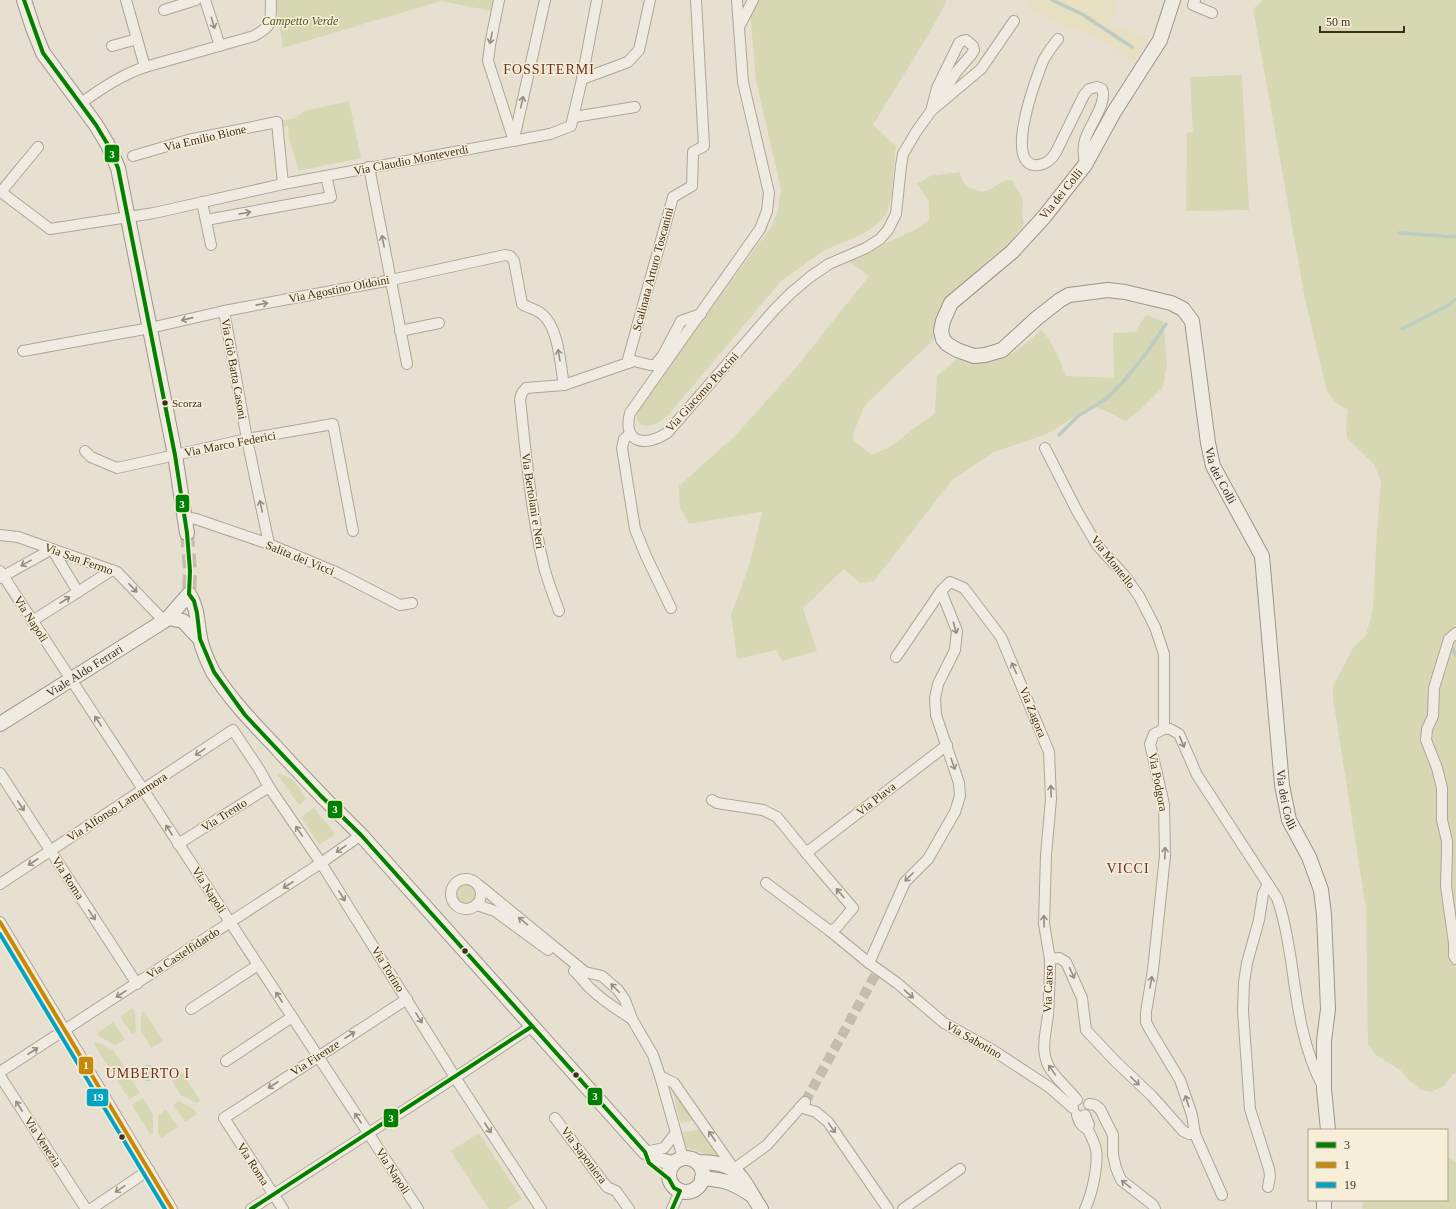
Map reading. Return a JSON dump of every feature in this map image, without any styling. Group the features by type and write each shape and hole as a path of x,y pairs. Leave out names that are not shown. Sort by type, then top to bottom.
{"street":[{"path":"24,0 43,53 81,103 96,125 116,160 129,216 175,455 187,533"},
{"path":"126,0 145,66"},
{"path":"164,10 196,0"},
{"path":"205,0 220,46"},
{"path":"81,103 129,72 145,66 254,36 266,29 271,21 272,0"},
{"path":"499,0 488,61 514,141"},
{"path":"514,141 545,0"},
{"path":"597,0 574,117 635,107"},
{"path":"582,79 628,62 638,50 650,0"},
{"name":"Scalinata Arturo Toscanini","path":"627,364 673,197 692,186 694,152 704,146 696,0"},
{"path":"671,608 635,529 622,448 624,439 630,434 628,428 630,413 760,229 768,203 769,194 743,82 737,0"},
{"path":"739,27 753,0"},
{"name":"Via dei Colli","path":"1173,0 1160,40 1114,112 1085,165 1044,217 1012,252 951,303 943,321 941,331 943,338 948,344 966,354 974,356 985,355 1002,350 1037,318 1060,300 1070,295 1108,290 1125,292 1171,303 1183,309 1192,321 1208,443 1213,466 1262,556 1282,785 1286,808 1289,820 1308,857 1321,890 1324,916 1328,1009 1324,1041 1324,1089 1328,1129"},
{"path":"1194,0 1193,5 1212,13"},
{"name":"Via Giacomo Puccini","path":"931,111 981,69 1014,21"},
{"path":"112,46 137,38"},
{"name":"Via dei Colli","path":"1058,39 1044,59 1030,96 1025,122 1024,159 1028,163 1032,164 1045,164 1056,152 1084,95 1089,89 1097,87 1102,90 1103,96 1100,107 1084,140 1083,149 1085,165"},
{"name":"Via Giacomo Puccini","path":"630,434 638,439 651,440 659,438 667,433 775,309 791,293 810,277 830,264 866,248 880,239 888,230 896,214 903,154 916,132 931,111 957,70 972,53 973,46 966,40 962,40 959,43 937,88 931,111"},
{"name":"Via Claudio Monteverdi","path":"0,192 50,229 129,216 369,167 550,134 571,126 574,117"},
{"name":"Via Emilio Bione","path":"133,156 188,140 278,122 283,184"},
{"path":"0,192 38,146"},
{"path":"369,167 407,364"},
{"path":"206,220 331,197 326,176"},
{"path":"202,202 211,245"},
{"name":"Via Agostino Oldoini","path":"23,351 150,328 224,311 508,256 514,261 520,301 524,305 540,312 551,325 556,339 564,385"},
{"name":"Via Giò Batta Casoni","path":"224,311 247,439 269,544"},
{"path":"564,385 634,361 655,365 663,355 681,321 701,314"},
{"path":"400,331 439,323"},
{"name":"Via Bertolani e Neri","path":"559,611 544,568 536,529 520,399 523,390 526,388 564,385"},
{"name":"Via Marco Federici","path":"85,451 92,457 117,468 247,439 333,424 353,531"},
{"name":"Via Montello","path":"1044,448 1077,511 1097,545 1124,575 1139,596 1155,627 1164,654 1164,729"},
{"name":"Salita dei Vicci","path":"184,517 196,519 269,544 338,573 400,605 412,603"},
{"name":"Via San Fermo","path":"0,535 18,537 117,572 166,619"},
{"path":"1,575 52,549 78,592"},
{"path":"32,621 112,570"},
{"name":"Via Napoli","path":"1,575 71,679 418,1209"},
{"name":"Via Zagora","path":"941,591 950,582 964,588 1001,637 1049,752 1051,799 1046,855 1044,924 1050,959"},
{"path":"896,657 941,591"},
{"path":"766,883 830,931 869,963 905,882 928,859 955,812 960,796 959,783 936,714 935,698 938,684 955,650 957,631 941,591"},
{"name":"Viale Aldo Ferrari","path":"0,724 166,619 189,594 194,601 197,613 200,639"},
{"path":"166,619 183,621 200,639 214,672 245,715 321,796 361,835 645,1152 660,1160 692,1158 697,1162 702,1170 702,1178 699,1185 694,1190 686,1192 674,1188 669,1179 649,1163 645,1152"},
{"path":"1456,633 1449,639 1434,688 1433,716 1426,740 1437,768 1442,788 1442,820 1447,841 1446,886 1454,942 1454,956 1456,959"},
{"path":"1164,729 1170,729 1179,734 1197,775 1277,898 1284,916 1298,1007 1307,1047 1317,1076 1324,1089"},
{"name":"Via Podgora","path":"1164,729 1154,734 1150,744 1164,804 1165,856 1146,1022 1180,1080 1192,1115 1192,1134"},
{"name":"Via Alfonso Lamarmora","path":"0,884 233,730"},
{"name":"Via Torino","path":"233,730 269,787 321,863 541,1209"},
{"name":"Via Plava","path":"806,853 946,745"},
{"name":"Via Roma","path":"0,773 137,984"},
{"name":"Via Trento","path":"178,844 269,787"},
{"path":"712,800 763,810 777,817 853,908 836,927 830,931"},
{"name":"Via Castelfidardo","path":"0,1072 230,923 361,835"},
{"path":"480,886 482,896 477,905 473,908 463,909 454,904 451,895 453,886 462,879 472,880 480,886 585,972 602,976 618,990 626,1000 632,1019 652,1056 660,1076 675,1134 678,1160 669,1170 669,1179"},
{"path":"1268,884 1263,894 1259,920 1247,963 1244,982 1243,1011 1250,1109 1269,1168 1270,1176 1268,1187"},
{"path":"477,905 495,911 528,936 543,945 582,977 590,988 615,1008 632,1019"},
{"path":"0,922 172,1209"},
{"name":"Via Carso","path":"1078,1109 1070,1090 1049,1066 1045,1055 1044,1043 1048,1017 1050,959 1059,958 1066,962 1082,998 1086,1030 1115,1061 1152,1096 1183,1131 1192,1134 1222,1195"},
{"name":"Via Sabotino","path":"869,963 944,1023 991,1049 1078,1109"},
{"path":"191,1009 258,965"},
{"path":"585,981 588,977 594,974"},
{"name":"Via Firenze","path":"224,1118 407,999"},
{"path":"226,1061 292,1018"},
{"path":"251,1209 369,1134 531,1026"},
{"name":"Via Venezia","path":"0,1076 86,1209"},
{"path":"660,1076 674,1083 734,1169 744,1179 761,1209"},
{"path":"734,1169 767,1145 803,1104 828,1122 888,1209"},
{"path":"1090,1104 1095,1105 1100,1110 1113,1134 1113,1155 1121,1180 1156,1209"},
{"path":"1078,1109 1080,1123 1083,1128 1087,1129 1095,1145 1096,1164 1093,1185 1089,1201 1085,1209"},
{"name":"Via Roma","path":"224,1118 283,1209"},
{"name":"Via Saponiera","path":"555,1118 607,1187 616,1191 629,1209"},
{"path":"645,1152 664,1148 675,1134"},
{"path":"697,1162 711,1162 734,1169"},
{"path":"902,1209 960,1169"},
{"path":"91,1209 148,1170"},
{"path":"702,1178 729,1182 752,1195"},
{"path":"672,1209 680,1191"}],"shaded area":[{"path":"1029,0 1115,0 1112,25 1149,36 1133,63 1119,51 1101,40 1058,23 1029,7"},
{"path":"148,1065 154,1067 156,1073 154,1079 148,1081 142,1079 140,1073 142,1067"}],"green space":[{"name":"Campetto Verde","path":"277,0 494,0 491,11 441,1 283,48 276,5"},
{"path":"749,0 947,0 930,32 873,125 896,146 892,194 887,213 877,224 863,234 825,250 781,281 670,413 657,424 645,426 641,425 637,420 637,414 642,403 771,227 778,211 781,189 756,81"},
{"path":"1263,0 1456,0 1456,1073 1453,1074 1444,1086 1431,1092 1421,1090 1400,1070 1376,1055 1368,1044 1366,909 1333,698 1333,686 1353,648 1366,635 1373,609 1381,481 1374,464 1347,438 1346,424 1348,410 1336,403 1327,392 1305,299 1253,9"},
{"path":"1242,75 1249,210 1186,211 1187,133 1193,132 1190,77"},
{"path":"349,101 361,158 298,171 289,140 288,126 281,127 280,121 295,118 304,111"},
{"path":"960,172 963,181 969,187 983,191 1005,181 1012,180 1023,200 1022,214 1024,224 1007,246 950,293 937,325 933,340 865,405 853,434 854,441 872,455 888,448 935,413 937,376 960,356 982,361 1001,359 1016,351 1041,330 1053,346 1066,376 1114,378 1113,333 1135,332 1146,315 1163,321 1167,364 1163,387 1138,412 1126,421 1093,405 1047,434 994,452 952,480 874,581 860,583 844,569 803,608 817,651 782,661 776,650 737,659 731,615 750,563 762,512 689,524 680,508 679,486 736,435 794,370 869,276 848,261 914,230 929,220 929,202 917,184 930,176"},
{"path":"277,774 287,776 291,779 301,790 306,799 299,805"},
{"path":"314,808 335,834 319,845 301,817"},
{"path":"462,884 470,884 476,890 476,898 470,904 462,904 456,898 456,890"},
{"path":"132,1008 135,1012 136,1032 132,1034 120,1017"},
{"path":"144,1011 163,1041 151,1048 141,1031 141,1013"},
{"path":"113,1022 125,1039 115,1045 100,1037 97,1033"},
{"path":"97,1042 113,1050 124,1067 113,1074 94,1044"},
{"path":"127,1072 140,1093 129,1099 116,1079"},
{"path":"182,1072 200,1101 197,1103 181,1095 171,1079"},
{"path":"673,1092 677,1094 694,1120 680,1123"},
{"path":"143,1098 153,1115 153,1133 150,1134 132,1105"},
{"path":"179,1101 194,1109 197,1114 185,1122 173,1105"},
{"path":"166,1110 178,1127 162,1138 158,1134 158,1115"},
{"path":"701,1129 720,1159 687,1148 684,1143 682,1132"},
{"path":"479,1133 522,1199 507,1209 489,1209 451,1151"},
{"path":"1448,1158 1456,1162 1456,1209 1362,1209 1363,1202 1448,1201"}],"waterway":[{"path":"1052,0 1082,14 1132,47"},
{"path":"1399,233 1456,237"},
{"path":"1402,329 1449,305 1456,299"},
{"path":"1059,435 1078,416 1106,399 1123,382 1148,351 1166,324"},
{"path":"1453,649 1456,656"}],"tunnel":[{"path":"187,533 190,571 189,594"},
{"path":"805,1102 878,970"}],"transit line":[{"name":"3","path":"24,0 43,53 96,125 108,145 118,168 175,455 187,533 190,571 189,594 194,601 197,613 200,639 214,672 245,715 321,796 361,835 645,1152 649,1163 669,1179 674,1188 680,1191 672,1209"},
{"name":"1","path":"0,922 172,1209"},
{"name":"19","path":"0,934 165,1209"},
{"name":"3","path":"251,1209 531,1027"}],"place":[{"name":"Scorza","path":"165,403"}],"district":[{"name":"FOSSITERMI","path":"549,69"},
{"name":"VICCI","path":"1128,868"},
{"name":"UMBERTO I","path":"148,1073"}]}
